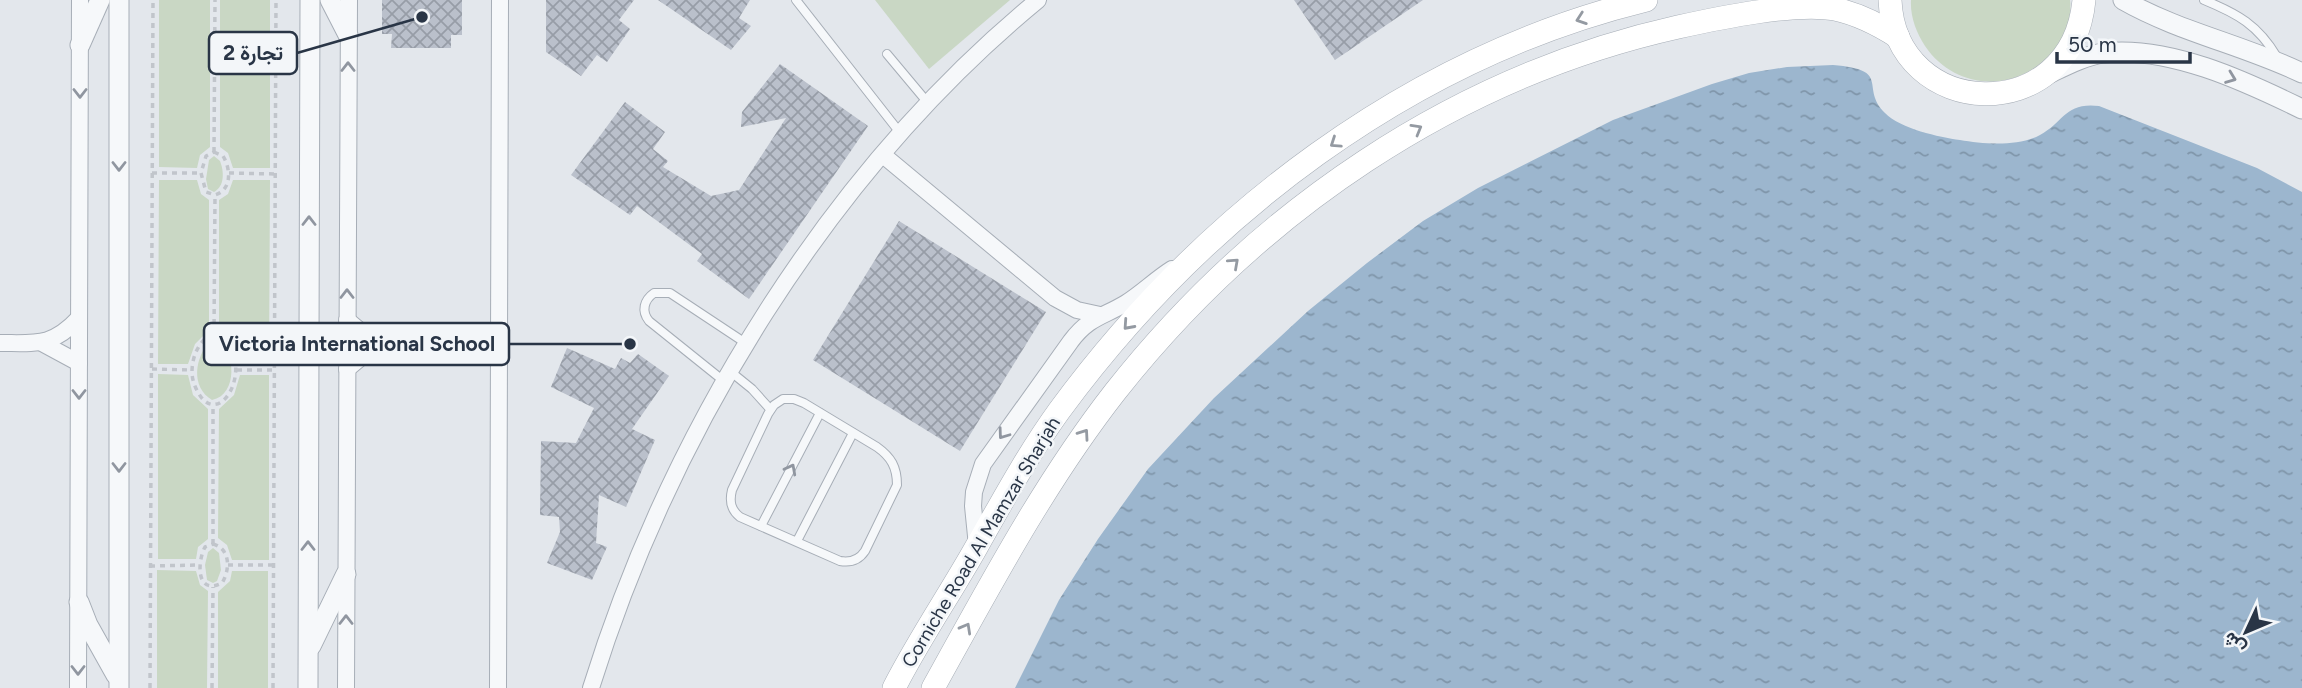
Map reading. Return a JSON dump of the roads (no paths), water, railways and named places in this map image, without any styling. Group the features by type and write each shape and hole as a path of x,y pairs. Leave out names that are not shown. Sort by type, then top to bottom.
{"main road":[{"name":"Corniche Road Al Mamzar Sharjah","path":"894,688 1001,501 1058,413 1123,331 1192,257 1246,209 1304,164 1393,105 1487,55 1536,34 1587,16 1646,0"},
{"path":"1890,0 1898,37 1914,62 1950,88 1993,94 2022,88 2048,74 2067,53 2074,40 2084,0"},
{"name":"Corniche Road Al Mamzar Sharjah","path":"933,688 1055,477 1146,354 1179,316 1247,251 1320,192 1365,161 1431,121 1500,86 1595,49 1658,31 1729,17 1816,7 1856,15 1898,37"}],"street":[{"path":"78,688 80,0"},
{"path":"80,45 100,0"},
{"path":"118,684 120,0"},
{"path":"308,688 310,0"},
{"path":"330,0 348,35"},
{"path":"346,688 349,0"},
{"path":"498,688 500,0"},
{"path":"591,688 614,620 658,513 695,436 747,344 800,263 883,155 928,103 985,46 1038,0"},
{"path":"2123,0 2166,22 2302,73"},
{"path":"2048,74 2105,53 2157,55 2226,75 2302,109"},
{"path":"883,155 1055,298 1076,310 1100,315"},
{"path":"977,546 974,492 983,464 1070,341 1084,326 1129,301 1163,274 1192,257"},
{"path":"1055,298 1066,318 1070,341"},
{"path":"0,343 42,343 62,334 79,318"},
{"path":"347,320 365,335 386,344 499,342"},
{"path":"42,343 79,363"},
{"path":"347,369 365,354 386,344"},
{"path":"308,653 346,574"},
{"path":"79,601 118,684"}],"lane":[{"path":"796,0 901,134"},
{"path":"2204,0 2235,14 2251,25 2266,38 2281,63"},
{"path":"887,54 928,103"},
{"path":"747,344 670,293 654,293 646,301 644,312 649,321 728,377 752,389 770,409"},
{"path":"783,399 794,399 820,413 886,454 897,473 897,485 893,495 865,551 857,559 846,562 761,526 736,513 730,502 730,496 770,409 783,399"},
{"path":"761,526 820,413"},
{"path":"797,541 853,433"}],"water":[{"path":"1833,65 1863,71 1872,81 1874,95 1885,113 1901,124 1931,134 1979,143 2021,141 2040,135 2072,110 2099,106 2257,168 2302,192 2302,688 1015,688 1059,600 1148,469 1214,398 1308,311 1367,263 1423,221 1478,188 1613,120 1749,73 1787,67"}],"place":[{"name":"تجارة 2","path":"422,17"},
{"name":"Victoria International School","path":"630,344"}]}
